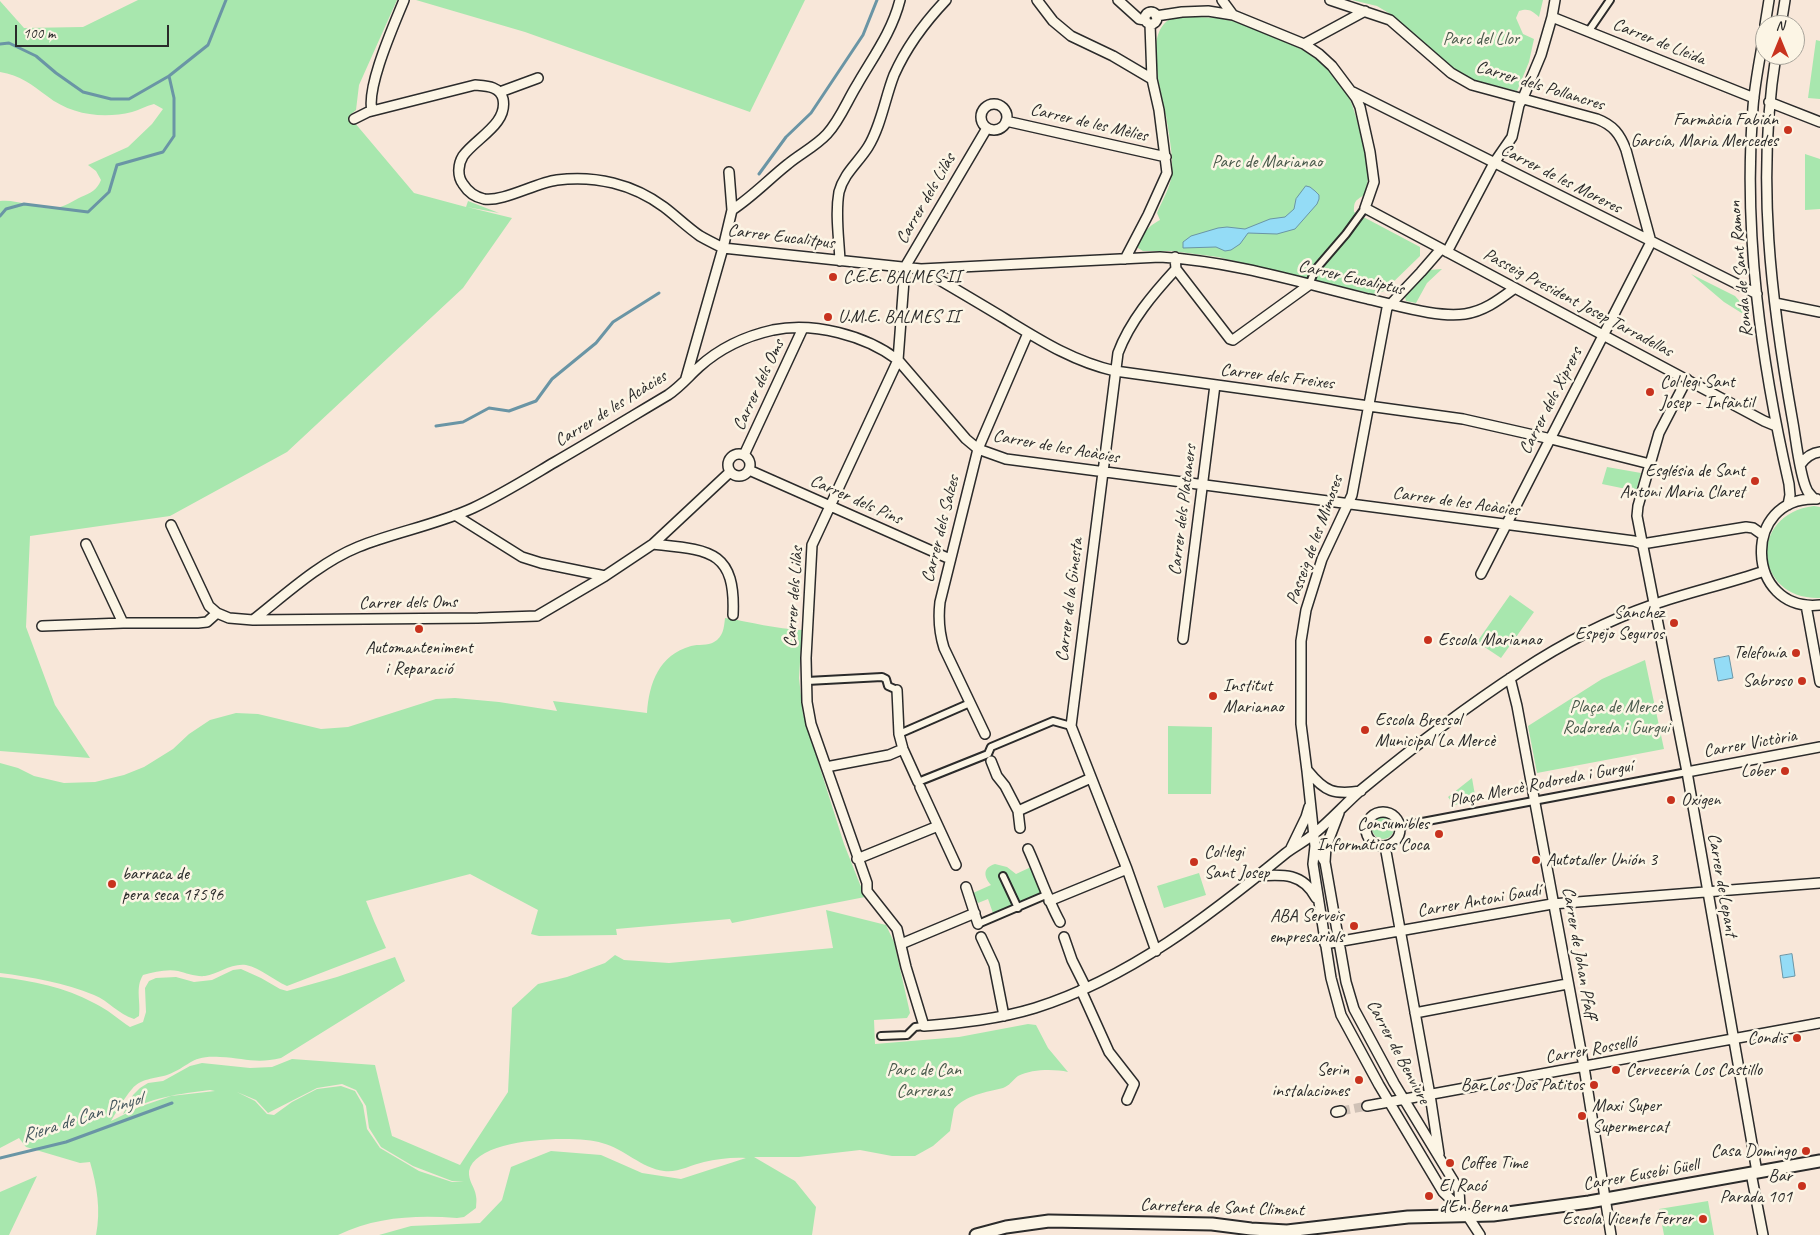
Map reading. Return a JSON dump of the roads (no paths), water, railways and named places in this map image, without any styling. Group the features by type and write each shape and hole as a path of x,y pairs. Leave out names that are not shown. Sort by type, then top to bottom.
{"street":[{"path":"372,111 370,104 380,60 404,0"},
{"path":"732,210 825,136 831,129 879,50 896,16 900,0"},
{"path":"840,260 838,203 844,179 871,142 900,63 932,16 946,0"},
{"path":"1037,0 1053,22 1071,36 1113,56 1152,79"},
{"path":"1118,0 1138,19 1148,22 1156,22 1156,16 1208,11 1233,15 1304,44 1320,54 1332,66 1351,91 1360,107 1373,166 1374,182 1365,208 1346,234 1315,270 1309,285 1233,340 1230,339 1176,269 1175,258"},
{"path":"1222,0 1233,15"},
{"name":"Carrer dels Pollancres","path":"1330,0 1390,20 1451,73 1462,80 1483,89 1597,119 1611,126 1617,132 1626,150 1651,242"},
{"name":"Passeig de les Mimoses","path":"1313,835 1300,724 1301,641 1306,610 1319,567 1352,495 1387,308 1444,250 1494,164 1512,137 1519,105 1541,55 1555,0"},
{"path":"1588,32 1610,0"},
{"name":"Ronda de Sant Ramon","path":"1767,15 1769,0"},
{"path":"1783,15 1785,0"},
{"path":"1304,44 1365,11"},
{"name":"Carrer de Lleida","path":"1552,17 1754,98"},
{"path":"1125,259 1166,178 1166,157 1152,79 1148,22"},
{"name":"Ronda de Sant Ramon","path":"1759,65 1754,98 1751,184 1757,294 1771,400 1789,484 1790,495 1788,505"},
{"name":"Ronda de Sant Ramon","path":"1775,65 1769,102 1766,149 1766,219 1788,397 1807,491 1817,499"},
{"path":"354,119 372,111 475,86 489,87 500,92 538,78"},
{"name":"Carrer de les Moreres","path":"1351,91 1757,294"},
{"name":"Carrer Eucalitpus","path":"500,92 504,110 499,119 463,156 459,169 460,180 472,195 490,200 548,181 568,178 601,180 648,196 699,235 723,248 921,269 1175,258"},
{"path":"1769,102 1820,122"},
{"path":"989,105 1001,106 1006,113 1006,121 998,129 987,128 982,122 981,114 989,105"},
{"name":"Carrer de les Mèlies","path":"1006,121 1166,157"},
{"name":"Carrer dels Lilàs","path":"924,1026 906,967 897,929 868,891 867,883 811,724 807,702 806,658 812,545 898,360 905,267 987,128"},
{"path":"685,380 732,210 729,172"},
{"name":"Passeig President Josep Tarradellas","path":"1365,208 1776,426"},
{"name":"Carrer dels Xiprers","path":"1481,574 1651,242"},
{"name":"Carrer Eucaliptus","path":"1175,258 1219,263 1391,304 1437,313 1465,314 1488,306 1515,288"},
{"name":"Carrer dels Freixes","path":"921,269 1028,333 1078,360 1115,371 1463,418 1551,438 1650,464"},
{"name":"Carrer de la Ginesta","path":"1156,951 1128,869 1071,726 1118,353 1127,333 1148,301 1176,269"},
{"path":"1775,303 1820,312"},
{"name":"Carrer de les Acàcies","path":"253,620 323,565 342,554 359,546 472,509 530,477 672,392 700,366 738,341 773,330 804,328 851,336 890,353 959,432 978,449 1006,459 1634,541 1642,544 1746,527 1753,528 1763,535"},
{"name":"Carrer dels Oms","path":"744,455 804,328"},
{"name":"Carrer dels Salzes","path":"985,734 944,648 939,626 940,602 978,449 1028,333"},
{"name":"Carrer de Lepant","path":"1687,379 1659,433 1638,511 1642,544 1686,772 1733,1040 1762,1235"},
{"name":"Carrer dels Plataners","path":"1183,639 1215,385"},
{"path":"1801,464 1806,457 1820,452"},
{"path":"737,454 744,455 750,463 749,470 740,476 733,474 730,472 728,464 731,458 737,454"},
{"name":"Carrer dels Pins","path":"749,470 950,559"},
{"name":"Carrer dels Oms","path":"217,613 230,618 253,620 531,617 544,613 653,544 730,472"},
{"path":"1817,499 1788,505 1771,520 1763,535 1760,550 1764,571 1780,594 1795,602 1820,604"},
{"path":"455,515 522,557 541,563 605,576"},
{"path":"42,626 207,622 217,613 209,606 171,525"},
{"path":"86,544 123,623"},
{"path":"653,544 697,548 714,555 720,560 729,573 733,588 733,615"},
{"path":"882,1036 907,1034 915,1027 960,1023 1004,1016 1035,1008 1083,989 1156,951 1185,932 1290,850 1313,835 1361,790 1399,760 1510,678 1574,638 1634,611 1764,571"},
{"path":"1806,604 1820,682"},
{"path":"807,681 882,676 886,679 888,686 897,690 899,734 903,749 956,865"},
{"name":"Carrer de Johan Pfaff","path":"1510,678 1517,706 1552,904 1584,1068 1612,1235"},
{"path":"899,734 970,703"},
{"path":"919,784 988,754 992,747 1053,721 1071,726"},
{"name":"Carrer Victòria","path":"1686,772 1820,747"},
{"path":"826,767 889,755 903,749"},
{"path":"991,761 997,776 1005,786 1018,811 1020,828"},
{"path":"1307,771 1321,786 1328,790 1343,793 1361,790"},
{"name":"Plaça Mercè Rodoreda i Gurguí","path":"1401,826 1686,772"},
{"path":"1018,811 1091,778"},
{"path":"1290,850 1306,817 1310,802"},
{"path":"1325,862 1326,847 1341,808"},
{"path":"1376,812 1387,812 1397,818 1401,826 1398,839 1394,843 1378,846 1368,838 1366,826 1368,820 1376,812"},
{"path":"857,859 938,826"},
{"name":"Carrer de Benviure","path":"1313,835 1315,846 1313,864 1325,944 1334,993 1341,1015 1443,1192 1464,1211 1480,1235"},
{"name":"Carrer de Benviure","path":"1315,846 1325,862 1346,982 1354,1009 1404,1099 1459,1190 1464,1211"},
{"path":"1385,846 1440,1159"},
{"path":"1028,849 1041,878 1047,898 1060,922"},
{"path":"966,887 978,924 1128,869"},
{"name":"Carrer de Benviure","path":"1258,876 1284,874 1294,877 1304,882 1311,889 1319,904"},
{"path":"1003,876 1018,908"},
{"name":"Carrer Antoni Gaudí","path":"1325,944 1552,904 1820,883"},
{"path":"901,944 975,913"},
{"path":"981,937 994,965 1004,1016"},
{"path":"1064,938 1110,1052 1134,1084 1127,1100"},
{"path":"1415,1013 1567,984"},
{"name":"Carrer Rosselló","path":"1367,1106 1584,1068 1820,1023"},
{"name":"Carrer Eusebi Güell","path":"1464,1211 1493,1215 1820,1161"},
{"name":"Carretera de Sant Climent","path":"976,1235 1006,1227 1049,1221 1278,1233 1375,1220 1464,1211"}],"water":[{"path":"1306,186 1319,195 1319,199 1317,204 1295,229 1277,234 1248,233 1240,244 1231,250 1225,251 1216,247 1183,248 1183,242 1191,236 1218,228 1245,229 1270,219 1285,217 1294,209 1296,199"},
{"path":"1729,656 1733,678 1718,681 1714,659"},
{"path":"1792,954 1795,976 1783,978 1780,956"}],"waterway":[{"path":"0,44 9,43 36,56 83,92 111,99 129,99 169,76 208,45 226,0"},
{"path":"759,174 786,137 811,113 863,35 877,0"},
{"path":"0,216 6,209 24,204 88,212 109,192 117,165 163,152 174,136 174,98 169,76"},
{"path":"436,426 463,422 489,408 509,411 536,401 552,379 596,343 613,322 659,293"},
{"name":"Riera de Can Pinyol","path":"0,1158 66,1142 172,1103"}],"tunnel":[{"path":"1341,1111 1367,1106"}],"place":[{"name":"Farmàcia Fabián García, Maria Mercedes","path":"1788,130"},
{"name":"C.E.E. BALMES II","path":"833,277"},
{"name":"U.M.E. BALMES II","path":"828,317"},
{"name":"Col·legi Sant Josep - Infantil","path":"1650,392"},
{"name":"Església de Sant Antoni Maria Claret","path":"1755,481"},
{"name":"Sanchez Espejo Seguros","path":"1674,623"},
{"name":"Automanteniment i Reparació","path":"419,629"},
{"name":"Escola Marianao","path":"1428,640"},
{"name":"Telefonía","path":"1796,653"},
{"name":"Sabroso","path":"1802,681"},
{"name":"Institut Marianao","path":"1213,696"},
{"name":"Escola Bressol Municipal La Mercè","path":"1365,730"},
{"name":"Lober","path":"1785,771"},
{"name":"Oxigen","path":"1671,800"},
{"name":"Consumibles Informáticos Coca","path":"1439,834"},
{"name":"Autotaller Unión 3","path":"1536,860"},
{"name":"Col·legi Sant Josep","path":"1194,862"},
{"name":"barraca de pera seca 17596","path":"112,884"},
{"name":"ABA Serveis empresarials","path":"1354,926"},
{"name":"Condis","path":"1797,1038"},
{"name":"Cervecería Los Castillo","path":"1616,1070"},
{"name":"Serin instalaciones","path":"1359,1080"},
{"name":"Bar Los Dos Patitos","path":"1594,1085"},
{"name":"Maxi Super Supermercat","path":"1582,1116"},
{"name":"Casa Domingo","path":"1806,1151"},
{"name":"Coffee Time","path":"1450,1163"},
{"name":"Bar Parada 101","path":"1802,1186"},
{"name":"El Racó d'En Berna","path":"1429,1196"},
{"name":"Escola Vicente Ferrer","path":"1703,1219"}],"park label":[{"name":"Parc del Llor","path":"1481,39"},
{"name":"Parc de Marianao","path":"1267,162"},
{"name":"Plaça de Mercè Rodoreda i Gurgui","path":"1616,718"},
{"name":"Parc de Can Carreras","path":"924,1080"}]}
